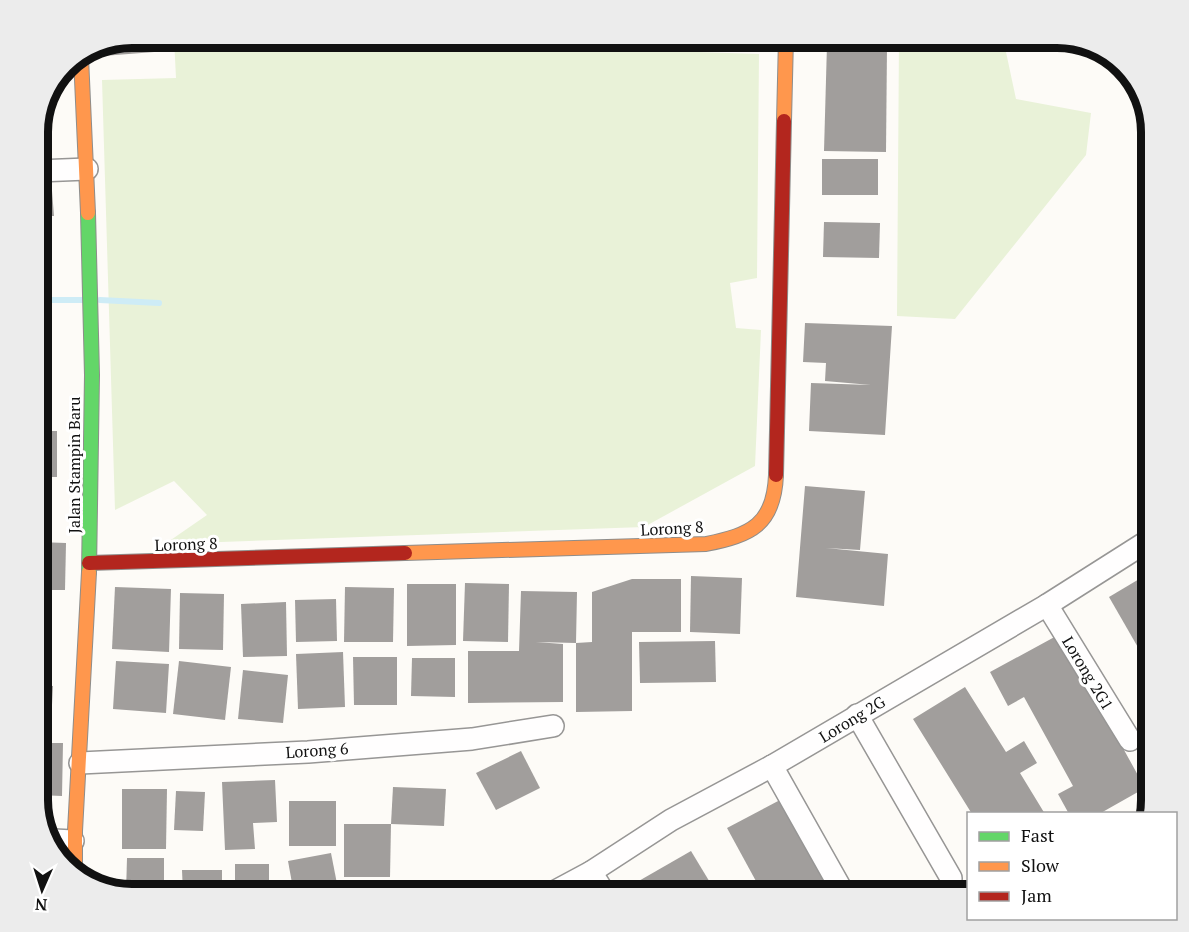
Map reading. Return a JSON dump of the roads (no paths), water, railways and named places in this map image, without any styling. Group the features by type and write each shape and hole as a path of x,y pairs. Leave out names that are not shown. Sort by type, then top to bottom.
{"street":[{"name":"Lorong 8","path":"89,563 706,544 744,536 765,519 775,497 786,48"},
{"name":"Jalan Stampin Baru","path":"69,856 64,840 80,763 89,563 90,242 81,65"},
{"path":"48,171 87,169"},
{"name":"Lorong 2G","path":"569,884 671,820 772,766 1047,605 1141,546"},
{"name":"Lorong 2G1","path":"1047,605 1130,740"},
{"path":"856,715 951,878 951,884"},
{"name":"Lorong 6","path":"80,763 308,752 472,739 553,726"},
{"path":"772,766 838,884"},
{"path":"591,872 599,884"}],"waterway":[{"path":"48,300 84,300"},
{"path":"100,300 159,303"}]}
